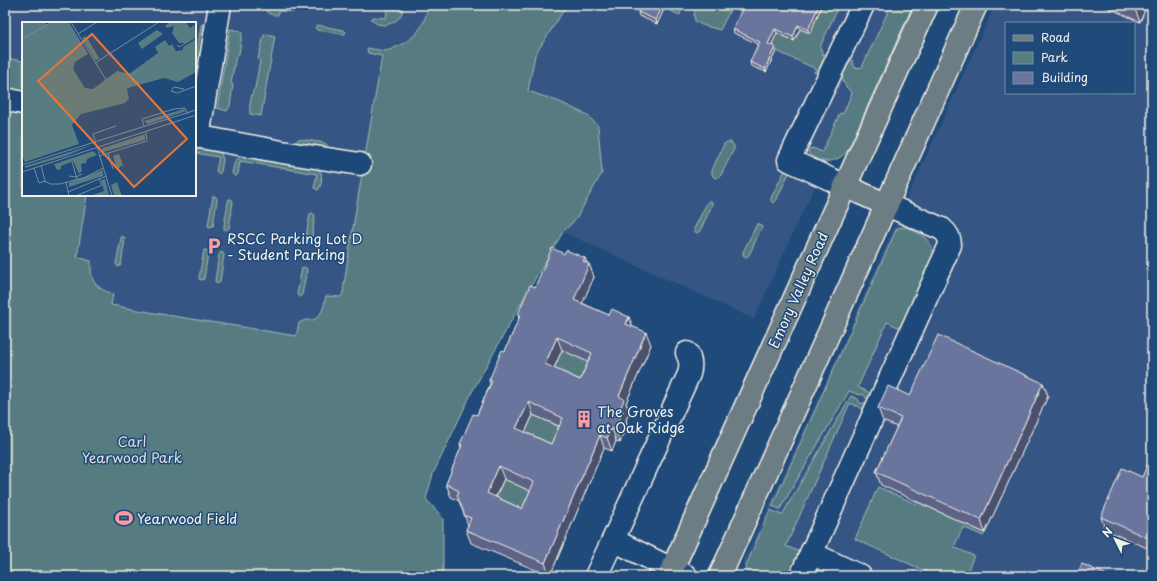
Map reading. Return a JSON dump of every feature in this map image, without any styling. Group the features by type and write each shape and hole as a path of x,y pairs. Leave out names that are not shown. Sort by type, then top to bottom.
{"main road":[{"name":"Emory Valley Road","path":"676,574 845,186 927,5"},
{"path":"720,576 976,5"},
{"path":"845,186 887,205"}],"lane":[{"path":"220,5 196,137 360,164"},
{"path":"845,186 789,160 863,5"},
{"path":"5,99 22,103"},
{"path":"801,576 950,245 950,238 942,229 887,205"},
{"path":"596,576 689,374 691,363 687,353"},
{"path":"613,540 676,574"},
{"path":"811,553 860,576"}],"shaded area":[{"path":"5,5 467,5 459,371 5,293"},
{"path":"567,5 900,5 860,95 801,215 754,319 563,232 576,219 560,102 528,91 535,55"},
{"path":"995,5 1152,5 1152,576 744,576 744,560 829,375 903,207"}],"green space":[{"path":"267,5 294,6 295,9 293,12 279,11 278,15 273,15 266,11"},
{"path":"388,5 401,5 402,10 398,19 394,22 382,25 371,19 373,17 386,18"},
{"name":"Carl Yearwood Park","path":"428,5 567,5 535,55 528,91 560,102 587,115 598,126 602,173 576,219 563,232 525,296 472,392 433,474 426,499 443,518 443,576 5,576 5,111 22,114 22,196 87,196 77,257 91,261 94,282 102,289 113,294 111,305 296,336 299,323 318,317 326,296 340,297 342,296 343,292 382,56 368,53 367,50 368,48 384,51 405,43 419,30 427,12"},
{"path":"665,5 683,5 680,15 664,8"},
{"path":"697,5 709,5 708,10 727,7 730,10 720,30 702,25 695,21 694,14"},
{"path":"822,5 839,5 820,47 823,55 832,51 823,70 814,73 816,69 770,48 777,33 794,41 800,29 810,33"},
{"path":"891,5 913,5 848,150 844,155 834,160 818,160 808,153 809,149 813,148 822,152 840,113 843,114 852,93 843,81 843,74 850,60 852,60 855,68 862,67"},
{"path":"202,24 206,24 202,55 199,55 197,51"},
{"path":"317,25 343,30 346,32 344,35 317,30 315,28"},
{"path":"230,29 241,31 242,33 239,54 236,56 231,83 233,85 230,106 227,111 217,108"},
{"path":"267,34 275,36 261,116 250,114 250,108 251,97 255,88 260,61 258,59 264,35"},
{"path":"5,58 22,61 22,93 5,90"},
{"path":"299,139 325,143 327,145 326,148 299,144 297,140"},
{"path":"731,142 734,149 721,175 715,178 712,175 712,170 724,144"},
{"path":"196,147 220,152 223,159 221,172 219,174 216,171 219,157 196,153"},
{"path":"242,156 316,168 321,172 322,179 320,186 318,190 314,188 317,174 240,161 238,174 234,176 232,173 235,161"},
{"path":"786,170 789,171 789,173 776,201 773,203 771,198"},
{"path":"213,196 217,199 213,226 209,227 208,225"},
{"path":"229,199 233,201 229,228 226,230 224,229 224,226"},
{"path":"710,200 712,205 700,231 697,233 694,229"},
{"path":"312,213 315,215 311,242 308,244 305,242 310,214"},
{"path":"757,224 760,224 762,227 749,255 746,257 743,255 743,252"},
{"path":"905,227 920,234 929,242 932,246 933,257 902,327 898,327 887,322 858,387 871,394 869,400 863,394 860,395 849,391 780,509 772,506 897,228"},
{"path":"122,236 125,238 121,265 118,267 116,264"},
{"path":"204,250 207,250 208,253 204,279 200,280 199,278"},
{"path":"221,252 224,255 220,282 217,284 215,281 219,255"},
{"path":"304,267 307,269 302,295 300,297 297,295 302,268"},
{"path":"562,350 596,366 584,393 550,377"},
{"path":"851,396 858,399 859,402 863,404 865,402 868,404 863,409 850,403 786,546 798,551 789,576 748,576 746,566 770,510 782,515"},
{"path":"533,415 568,431 556,457 521,441"},
{"path":"504,479 538,495 527,522 491,506"},
{"path":"878,487 916,504 917,502 985,533 983,536 963,527 954,547 974,556 965,576 936,576 855,539"}],"building":[{"path":"641,5 663,5 656,20 638,12"},
{"path":"744,5 819,5 808,30 798,25 793,37 775,29 768,44 775,47 765,69 750,62 760,42 733,29"},
{"path":"1126,5 1137,5 1135,9"},
{"name":"The Groves at Oak Ridge","path":"552,248 564,254 566,250 585,258 583,261 589,264 574,300 609,315 612,309 629,317 626,324 646,332 619,396 624,399 620,410 623,411 615,430 612,428 607,438 600,435 545,563 466,530 471,518 465,516 457,495 459,491 446,484 462,445 460,444 473,414 477,415 492,381 489,380 502,350 505,351 520,316 518,314 530,285 535,287","holes":["557,337 592,353 580,380 545,364","529,402 563,418 551,444 516,428","499,466 534,482 522,509 487,493"]},
{"path":"938,335 1043,383 981,520 876,472 901,418 878,408 888,386 910,396"},
{"path":"1149,461 1152,463 1152,540 1101,517 1122,468 1142,477"},
{"path":"1152,557 1152,576 1144,576"},
{"path":"1082,564 1109,576 1076,576"}],"place":[{"name":"RSCC Parking Lot D - Student Parking","path":"214,246"},
{"name":"The Groves at Oak Ridge","path":"584,419"},
{"name":"Yearwood Field","path":"124,518"}]}
